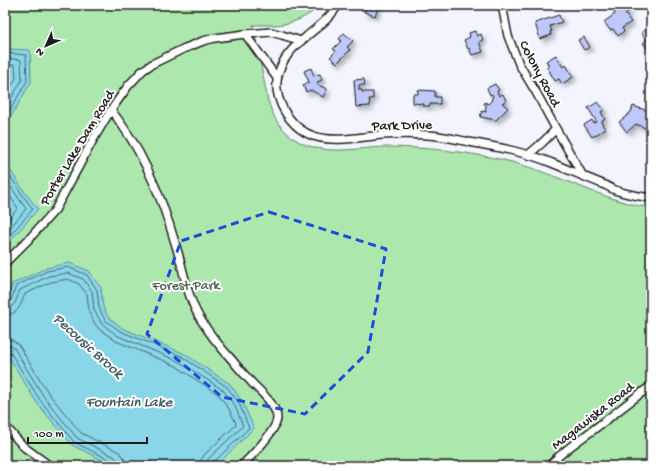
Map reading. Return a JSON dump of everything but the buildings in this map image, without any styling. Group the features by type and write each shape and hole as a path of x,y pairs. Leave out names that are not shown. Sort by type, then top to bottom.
{"street":[{"name":"Park Drive","path":"338,5 324,22 288,54 281,65 277,78 281,104 289,118 308,134 322,138 336,139 414,134 429,135 495,146 551,162 618,191 651,198"},
{"name":"Colony Road","path":"502,5 508,36 515,55 583,176"},
{"name":"Porter Lake Dam Road","path":"5,263 55,210 111,110 134,78 142,71 152,64 203,40 271,32 301,41"},
{"path":"245,34 277,78"},
{"path":"111,110 130,135 150,172 173,235 197,314 222,349 266,397 276,414 276,422 269,434 241,466"},
{"name":"Colony Road","path":"528,155 556,129"},
{"name":"Magawiska Road","path":"549,466 572,444 596,428 651,386"},
{"path":"5,426 24,447 50,466"}],"highlighted area":[{"path":"269,212 386,249 368,352 305,414 222,397 147,334 181,241"}],"green space":[{"name":"Forest Park","path":"5,5 321,5 311,13 294,21 275,25 253,25 268,101 276,120 282,128 299,142 327,150 384,147 472,154 512,162 539,170 591,191 627,203 651,208 651,466 5,466"}],"water":[{"path":"5,50 30,50 31,82 5,127"},
{"path":"5,162 26,194 38,209 5,247"},
{"name":"Fountain Lake","path":"69,263 89,271 101,288 103,307 108,317 122,328 183,353 230,384 242,401 254,428 218,464 212,466 114,466 72,445 37,403 5,351 5,306 12,284 46,268"}],"water label":[{"name":"Pecousic Brook","path":"89,345"}]}
